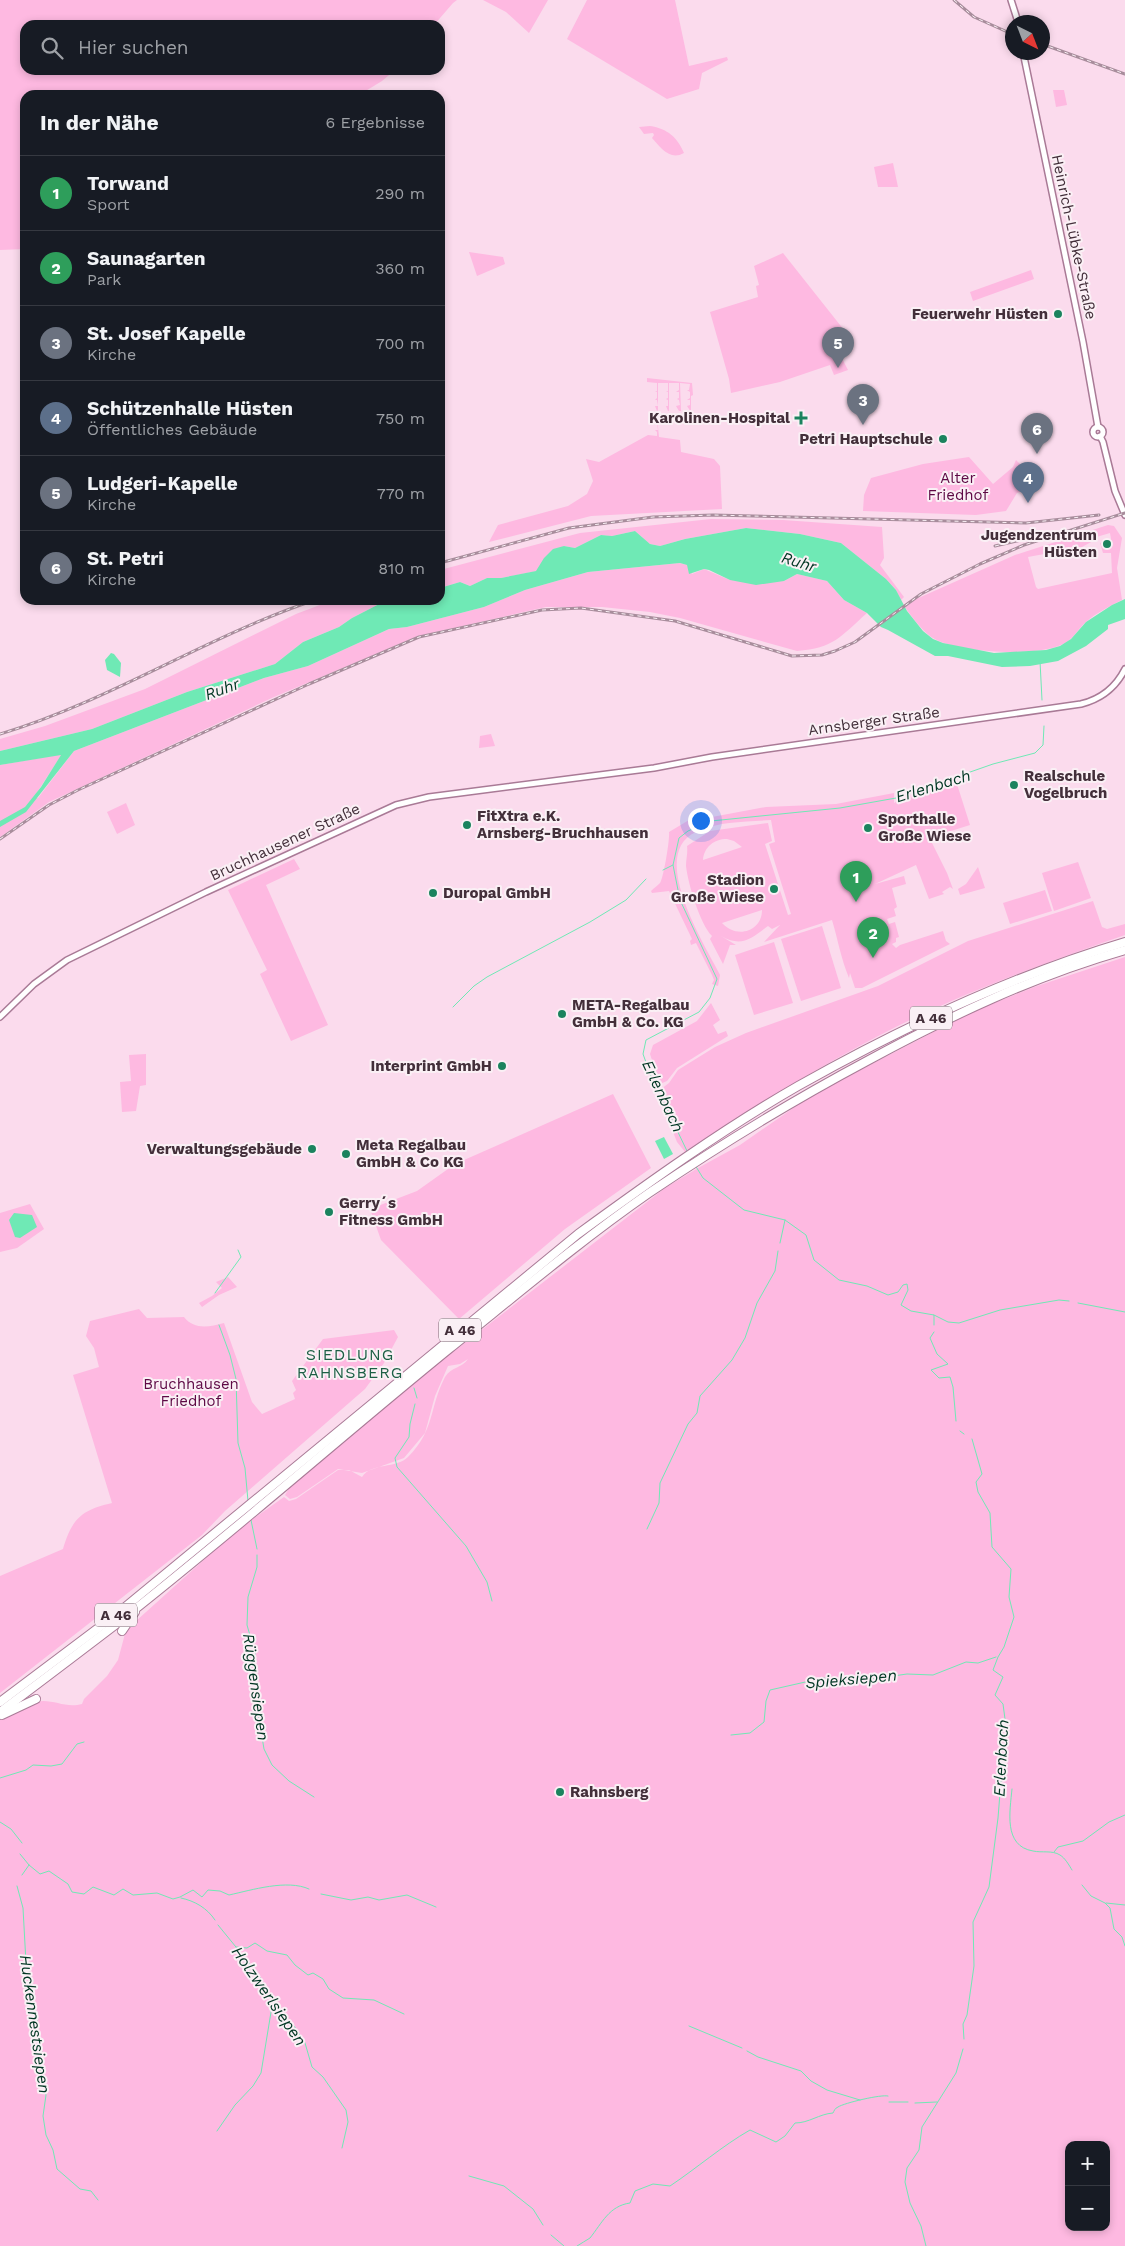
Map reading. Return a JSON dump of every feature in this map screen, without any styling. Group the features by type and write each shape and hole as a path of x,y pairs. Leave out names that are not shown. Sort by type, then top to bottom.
{"highway":[{"name":"A 46","path":"0,1702 113,1617 230,1525 646,1190 747,1118 797,1087 980,994 1045,968 1125,942"},
{"name":"A 46","path":"646,1190 802,1096 892,1047 988,999 1047,976 1125,950"},
{"name":"A 46","path":"0,1712 117,1624 164,1585 230,1525"},
{"path":"122,1631 134,1613 158,1593 164,1585"},
{"path":"0,1716 36,1699"}],"street":[{"path":"1011,0 1016,15"},
{"name":"Heinrich-Lübke-Straße","path":"1025,60 1083,342 1098,427 1094,429 1093,433 1096,436 1100,436 1103,442 1114,491 1125,515"},
{"name":"Arnsberger Straße","path":"613,772 654,768 712,757 1081,704 1094,700 1107,692 1125,669"},
{"name":"Bruchhausener Straße","path":"0,1018 34,984 67,960 192,898 396,806 429,797 613,772"}],"green space":[{"path":"0,0 457,0 438,20 20,20 20,75 389,75 367,90 20,90 20,249 0,250"},
{"path":"483,0 548,0 529,33 506,12"},
{"path":"587,0 675,0 689,66 727,57 728,60 702,73 699,89 667,99 567,39"},
{"path":"1053,90 1064,90 1067,105 1056,107"},
{"path":"650,126 662,129 675,138 684,153 674,155 666,152 652,138 653,133 644,134 639,127"},
{"path":"893,163 898,187 878,187 874,167"},
{"path":"469,252 503,257 505,264 477,276"},
{"path":"783,253 844,330 833,341 848,370 834,375 830,365 780,382 731,393 729,379 710,312 758,297 756,286 759,285 754,266"},
{"path":"1031,270 1034,279 973,301 970,292"},
{"path":"647,378 692,383 691,412 687,406 690,405 690,400 687,400 690,398 690,392 687,390 689,390 690,384 680,383 681,411 679,411 676,406 680,405 677,399 679,398 679,392 676,392 679,390 679,383 669,383 668,411 666,406 668,406 668,400 666,399 668,398 668,392 666,392 668,391 668,383 658,383 658,406 657,400 655,400 657,398 657,392 655,391 657,391 657,383 647,382"},
{"path":"657,417 659,437 680,440 681,452 714,459 720,466 722,509 591,516 489,542 498,525 568,506 587,494 593,481 586,459 599,462 648,435 657,436 655,430 658,430 655,421 657,421"},
{"name":"Alter Friedhof","path":"969,457 993,484 1013,467 1016,460 1027,471 1034,471 1040,477 1029,488 1017,493 1006,511 976,515 863,511 864,495 871,478 923,464"},
{"path":"711,519 783,520 882,527 884,558 880,565 904,597 901,600 896,590 886,579 841,543 800,534 746,528 685,539 660,546 650,544 635,531 612,536 601,535 575,548 564,546 537,571 501,578 487,578 470,586 460,582 445,586 445,569 580,533"},
{"path":"1108,525 1114,526 1122,538 1117,568 1122,600 1090,619 1072,638 1061,645 1049,649 1016,652 978,650 945,643 926,633 905,607 914,600 1015,555","holes":["1110,533 1111,539 1100,543 1103,553 1111,553 1112,573 1038,589 1036,587 1028,557 1082,547 1093,541 1093,538"]},
{"path":"680,563 687,565 692,574 704,569 730,580 784,581 797,574 827,581 844,600 867,613 836,640 820,647 797,651 680,618 650,612 602,607 546,607 418,636 274,697 49,802 0,837 0,765 62,754 34,797 38,798 74,751 264,678 308,666 389,629 407,627 484,607 525,590 588,572"},
{"path":"320,605 377,605 339,627 303,642 275,664 187,692 92,729 0,751 0,739 45,726 145,689 296,614"},
{"path":"491,734 495,746 479,748 480,736"},
{"path":"956,781 970,825 935,836 932,843 953,889 950,887 942,892 944,894 929,899 916,865 875,884 904,876 906,884 892,888 897,907 894,909 896,916 887,919 889,924 895,922 899,937 892,944 896,948 943,931 946,941 950,944 862,988 855,988 850,973 849,978 832,920 764,942 780,925 772,929 768,926 752,938 741,941 728,940 721,936 736,945 730,945 723,964 710,939 712,936 703,923 692,893 686,866 687,846 710,831 768,823 772,841 765,844 788,915 791,914 769,844 775,842 771,820 723,824 705,828 696,832 682,843 677,859 678,879 684,901 693,922 720,975 718,986 712,984 714,980 696,943 691,945 690,941 692,939 669,891 652,893 651,891 661,880 669,832 694,817 696,820 766,807 836,804 894,793 894,803 902,797","holes":["727,839 734,841 742,847 703,860 705,851 714,842","762,910 758,924 747,931 734,931 722,923"]},
{"path":"126,803 135,825 117,834 107,812"},
{"path":"294,859 300,869 266,885 328,1025 291,1041 260,974 267,970 228,890"},
{"path":"1078,862 1091,898 1054,911 1042,873"},
{"path":"978,867 985,888 960,895 958,889 966,884"},
{"path":"1045,890 1052,911 1010,924 1003,903"},
{"path":"1093,901 1102,927 1107,929 1125,924 1125,935 967,994 877,1036 844,1054 685,1152 677,1142 657,1092 669,1083 678,1070 715,1047 746,1033 878,986 968,941"},
{"path":"822,926 841,988 801,1001 781,939"},
{"path":"774,942 793,1003 754,1015 735,955"},
{"path":"1125,957 1125,2246 0,2246 0,1720 22,1707 36,1702 48,1701 70,1705 82,1704 84,1699 107,1676 118,1660 126,1630 236,1531 284,1497 289,1501 296,1499 338,1470 344,1470 338,1469 297,1497 290,1499 285,1495 291,1485 391,1400 665,1188 740,1145 812,1095 974,1011 1037,986","holes":["468,1359 450,1371 445,1377 425,1432 435,1396 448,1366 460,1364","425,1434 417,1447 403,1461 379,1467 404,1458","370,1470 362,1477 351,1471 362,1473"]},
{"path":"711,1003 720,1020 713,1025 718,1034 726,1031 728,1036 677,1068 667,1081 660,1084 650,1054 653,1045 697,1021"},
{"path":"146,1054 146,1085 140,1086 136,1111 122,1112 120,1082 131,1081 129,1055"},
{"path":"613,1094 651,1168 565,1229 459,1319 381,1240 370,1209 417,1191 455,1164"},
{"path":"30,1204 44,1229 17,1248 0,1252 0,1213"},
{"path":"228,1277 237,1287 219,1295 202,1307 199,1303 222,1288 216,1282"},
{"name":"Bruchhausen Friedhof","path":"139,1309 147,1318 184,1317 197,1326 213,1326 224,1323 252,1402 262,1414 295,1399 293,1393 296,1390 292,1381 323,1339 394,1330 398,1337 384,1363 365,1389 225,1511 202,1535 0,1693 0,1576 63,1549 70,1530 80,1517 86,1512 112,1503 73,1375 99,1367 94,1348 86,1336 90,1321"}],"water":[{"name":"Ruhr","path":"746,528 800,534 841,543 886,579 896,590 907,611 923,631 933,639 943,643 994,653 1046,650 1060,646 1071,639 1086,622 1125,599 1125,619 1108,625 1108,629 1086,646 1058,661 1030,666 1002,667 948,656 935,656 881,627 867,613 844,600 827,581 797,574 784,581 756,585 730,580 704,569 689,574 687,565 680,563 588,572 525,590 484,607 407,627 389,629 308,666 264,678 74,751 26,812 0,827 0,821 25,807 41,787 61,755 0,765 0,751 92,729 187,692 275,664 303,642 339,627 377,605 445,605 445,586 460,582 470,586 487,578 501,578 536,571 544,558 553,549 564,546 575,548 601,535 612,536 635,531 650,544 660,546 685,539"},
{"path":"111,653 121,663 120,677 107,670 105,660"},
{"path":"664,1137 673,1154 664,1159 655,1141"},
{"path":"14,1213 32,1215 37,1227 20,1238 15,1237 9,1220"}],"waterway":[{"path":"1040,661 1042,700"},
{"name":"Erlenbach","path":"688,1153 651,1076 643,1054 646,1040 699,1012 710,998 717,979 680,900 673,865 679,838 688,831 711,821 840,808 896,798 993,764 1035,753 1043,745 1044,726"},
{"path":"663,870 673,865"},
{"path":"453,1007 474,986 487,977 590,922 626,900 646,879"},
{"name":"Erlenbach","path":"695,1165 703,1178 744,1210 785,1220 806,1235 814,1260 839,1280 867,1286 888,1295 898,1292 903,1285 907,1284 908,1290 901,1305 911,1311 934,1315 934,1325"},
{"path":"780,1243 785,1220"},
{"path":"215,1293 241,1257 238,1250"},
{"path":"647,1529 659,1503 660,1483 688,1424 697,1413 700,1396 732,1360 745,1338 757,1303 775,1271 778,1251"},
{"path":"934,1315 948,1322 959,1323 1000,1310 1059,1300 1069,1301"},
{"path":"1078,1303 1125,1312"},
{"name":"Rüggensiepen","path":"219,1325 236,1379 238,1443 245,1468 248,1501"},
{"name":"Erlenbach","path":"934,1332 930,1338 937,1354 948,1364 931,1370 939,1378 950,1377 953,1387 956,1421"},
{"path":"414,1388 417,1398"},
{"path":"415,1404 409,1437 395,1458 397,1467 466,1546 487,1582 492,1601"},
{"name":"Erlenbach","path":"960,1431 964,1434"},
{"name":"Erlenbach","path":"964,2039 963,2024 967,2015 974,1966 973,1922 989,1887 1002,1768 1001,1740 1005,1719 1003,1704 995,1695 1003,1677 993,1670 1004,1647 1014,1617 1009,1597 1011,1569 992,1547 990,1513 978,1492 976,1482 982,1474 972,1439"},
{"name":"Rüggensiepen","path":"251,1520 257,1549"},
{"name":"Rüggensiepen","path":"257,1555 257,1567 248,1597 247,1625 255,1653 256,1701 264,1749 272,1765 289,1781 314,1797"},
{"name":"Spieksiepen","path":"731,1735 750,1733 764,1722 766,1701 770,1690 823,1678 851,1682 907,1674 933,1675 966,1662 978,1663 996,1657"},
{"path":"0,1778 26,1770 33,1765 51,1766 62,1764 77,1744 84,1742"},
{"path":"1012,1789 1010,1826 1017,1842 1023,1848 1060,1855 1072,1870"},
{"path":"1054,1852 1058,1847 1083,1841 1109,1822 1125,1815"},
{"path":"0,1822 11,1829 22,1843"},
{"path":"20,1854 40,1874 49,1871 68,1884 72,1892 84,1894 93,1887 114,1895 123,1889 133,1895 157,1893 173,1899 193,1890 202,1897 208,1890 220,1891 229,1895 280,1885 300,1886 309,1889"},
{"name":"Huckennestsiepen","path":"22,1875 29,1865"},
{"path":"1082,1885 1091,1896 1105,1903 1110,1908 1114,1929 1122,1937 1125,1946"},
{"name":"Huckennestsiepen","path":"17,1886 23,1908 26,1963 33,1981 29,1990 35,2007 42,2054 40,2080 46,2095 43,2116 46,2135 53,2150 57,2169 80,2189 91,2191 98,2200"},
{"path":"321,1894 351,1900 368,1897 379,1900 407,1895 436,1907"},
{"name":"Holzwerlsiepen","path":"181,1898 200,1906 215,1920"},
{"path":"1106,1903 1125,1905"},
{"name":"Holzwerlsiepen","path":"218,1925 258,1974 280,2012 294,2026 305,2043 312,2067 323,2077 346,2110 348,2122 342,2148"},
{"path":"236,1947 247,1948 255,1943 267,1951 287,1955 295,1965 308,1975 313,1973 323,1979 329,1989 343,1998 374,2000 404,2014"},
{"path":"217,2131 261,2073 273,2000"},
{"path":"689,2026 742,2048"},
{"name":"Erlenbach","path":"926,2246 921,2226 910,2203 905,2182 907,2168 919,2150 922,2127 956,2073 963,2049"},
{"path":"747,2051 758,2057 801,2071 811,2081 827,2090 860,2100"},
{"path":"577,2246 590,2238 611,2211 630,2203 635,2191 653,2184 670,2186 750,2130 776,2142 785,2136 795,2123 805,2122 833,2113 837,2107 848,2103 888,2096"},
{"path":"889,2102 908,2102"},
{"path":"915,2103 937,2102"},
{"path":"469,2176 504,2186 533,2209 543,2225"},
{"path":"551,2235 564,2246"}],"railway":[{"path":"954,0 974,17 1005,31"},
{"path":"1050,47 1125,74"},
{"path":"0,839 49,805 78,790 309,684 419,637 542,610 581,608 675,621 792,656 822,655 855,642 921,594 980,564 1024,545 1125,513"},
{"path":"445,562 569,528 653,517 713,515 1026,523 1099,515"},
{"path":"995,546 1025,539"},
{"path":"0,734 41,720 120,687 236,631 302,605"}],"place":[{"name":"Feuerwehr Hüsten","path":"1058,314"},
{"name":"Ludgeri-Kapelle","path":"838,368"},
{"name":"Karolinen-Hospital","path":"801,418"},
{"name":"St. Josef Kapelle","path":"863,425"},
{"name":"Petri Hauptschule","path":"943,439"},
{"name":"St. Petri","path":"1037,454"},
{"name":"Schützenhalle Hüsten","path":"1028,503"},
{"name":"Jugendzentrum Hüsten","path":"1107,544"},
{"name":"Realschule Vogelbruch","path":"1014,785"},
{"name":"FitXtra e.K. Arnsberg-Bruchhausen","path":"467,825"},
{"name":"Sporthalle Große Wiese","path":"868,828"},
{"name":"Stadion Große Wiese","path":"774,889"},
{"name":"Duropal GmbH","path":"433,893"},
{"name":"Torwand","path":"856,902"},
{"name":"Saunagarten","path":"873,958"},
{"name":"META-Regalbau GmbH & Co. KG","path":"562,1014"},
{"name":"Interprint GmbH","path":"502,1066"},
{"name":"Verwaltungsgebäude","path":"312,1149"},
{"name":"Meta Regalbau GmbH & Co KG","path":"346,1154"},
{"name":"Gerry´s Fitness GmbH","path":"329,1212"},
{"name":"Rahnsberg","path":"560,1792"}],"district":[{"name":"SIEDLUNG RAHNSBERG","path":"350,1363"}]}
